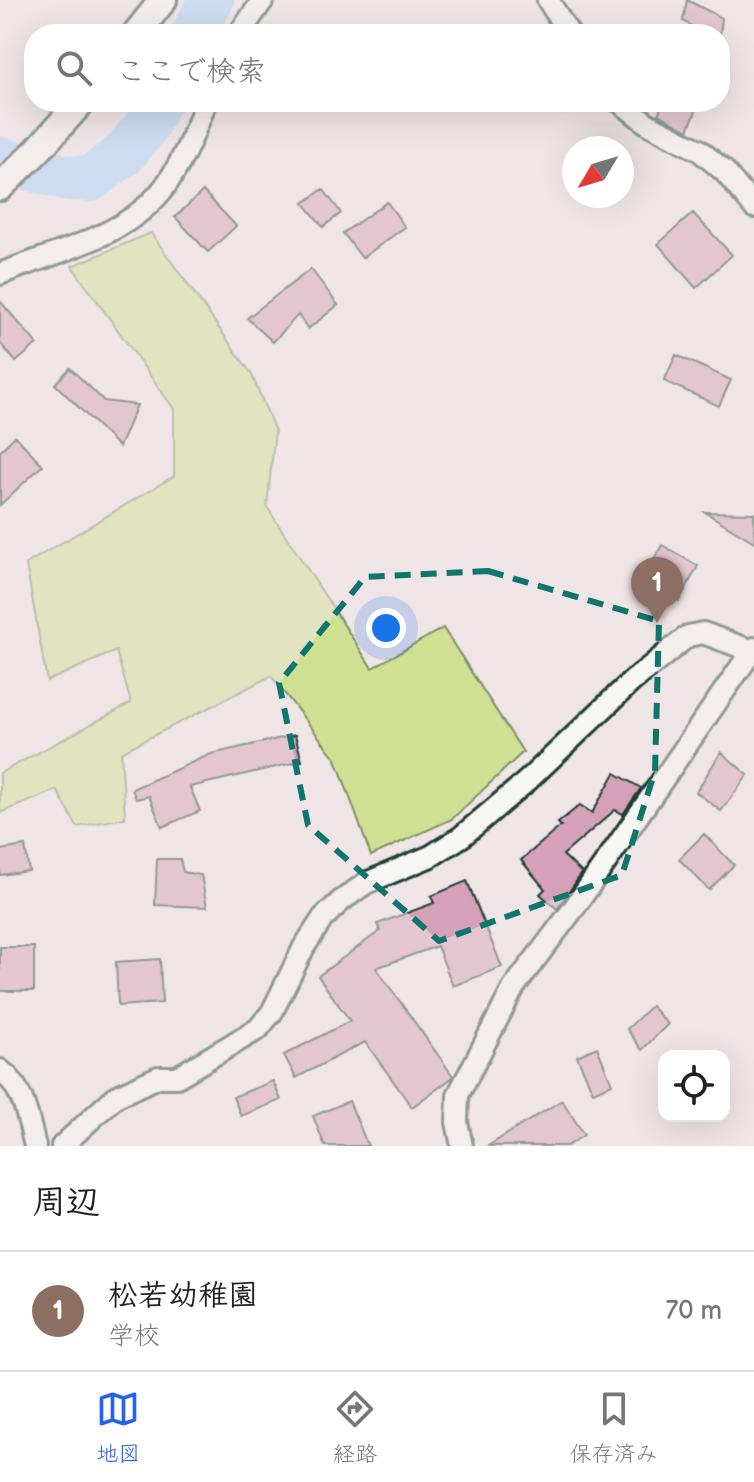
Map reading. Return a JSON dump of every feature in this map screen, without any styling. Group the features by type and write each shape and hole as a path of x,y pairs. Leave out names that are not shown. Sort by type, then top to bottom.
{"street":[{"path":"144,24 163,0"},
{"path":"246,24 263,0"},
{"path":"548,0 563,24"},
{"path":"2,185 72,112"},
{"path":"0,274 104,234 140,212 165,187 190,146 202,112"},
{"path":"633,112 648,124 699,150 724,171 754,207"},
{"path":"62,1146 115,1097 158,1077 177,1077 258,1029 272,1012 316,928 341,901 366,883 431,856 461,837 527,781 630,683 688,636 703,633 753,650 574,908 514,987 458,1095 457,1122 462,1146"},
{"path":"0,1070 12,1079 22,1097 35,1146"}],"highlighted area":[{"path":"488,571 659,621 655,771 622,875 439,941 308,825 279,683 365,577"}],"green space":[{"path":"151,233 251,373 275,431 267,507 372,668 443,628 523,752 452,819 371,856 336,759 271,676 121,752 125,818 77,827 57,790 0,813 0,773 131,703 116,651 47,681 26,564 174,476 174,409 72,266"}],"building":[{"path":"687,0 722,18 721,24 688,24 683,21"},
{"path":"659,112 696,112 688,130"},
{"path":"323,189 341,213 323,227 304,203"},
{"path":"203,191 236,226 208,252 175,217"},
{"path":"387,202 405,227 362,258 343,233"},
{"path":"693,213 732,255 696,288 658,244"},
{"path":"311,269 338,305 308,329 298,315 273,342 247,318"},
{"path":"0,301 37,344 16,362 0,343"},
{"path":"676,355 731,380 719,406 664,381"},
{"path":"70,368 104,401 137,405 119,447 55,384"},
{"path":"15,436 43,465 0,505 0,451"},
{"path":"705,512 754,513 754,542"},
{"path":"662,545 698,566 679,601 642,580"},
{"path":"295,735 302,761 190,787 200,811 162,827 149,796 136,799 132,789 211,754"},
{"path":"721,752 748,775 721,811 696,792"},
{"path":"615,773 641,788 623,814 615,810 563,855 582,873 557,909 540,894 545,889 521,860 561,826 558,823 580,805 592,813"},
{"path":"704,834 734,865 709,890 679,859"},
{"path":"25,846 29,871 0,875 0,850"},
{"path":"157,859 180,859 183,872 201,875 207,907 155,905"},
{"path":"467,881 502,967 453,986 437,946 376,968 452,1078 412,1107 365,1042 296,1078 284,1055 350,1021 318,976 380,931 377,924 434,903 431,896"},
{"path":"0,947 34,947 34,991 0,991"},
{"path":"160,959 162,1003 118,1006 116,962"},
{"path":"651,1006 668,1024 642,1050 627,1029"},
{"path":"597,1047 612,1084 593,1092 577,1056"},
{"path":"273,1081 281,1100 241,1116 233,1097"},
{"path":"562,1100 584,1135 567,1146 488,1146"},
{"path":"349,1101 368,1146 325,1146 313,1116"}],"waterway":[{"path":"199,24 211,0"},
{"path":"0,160 68,178 90,179 123,155 145,128 153,112"}],"place":[{"name":"松若幼稚園","path":"657,623"}]}
